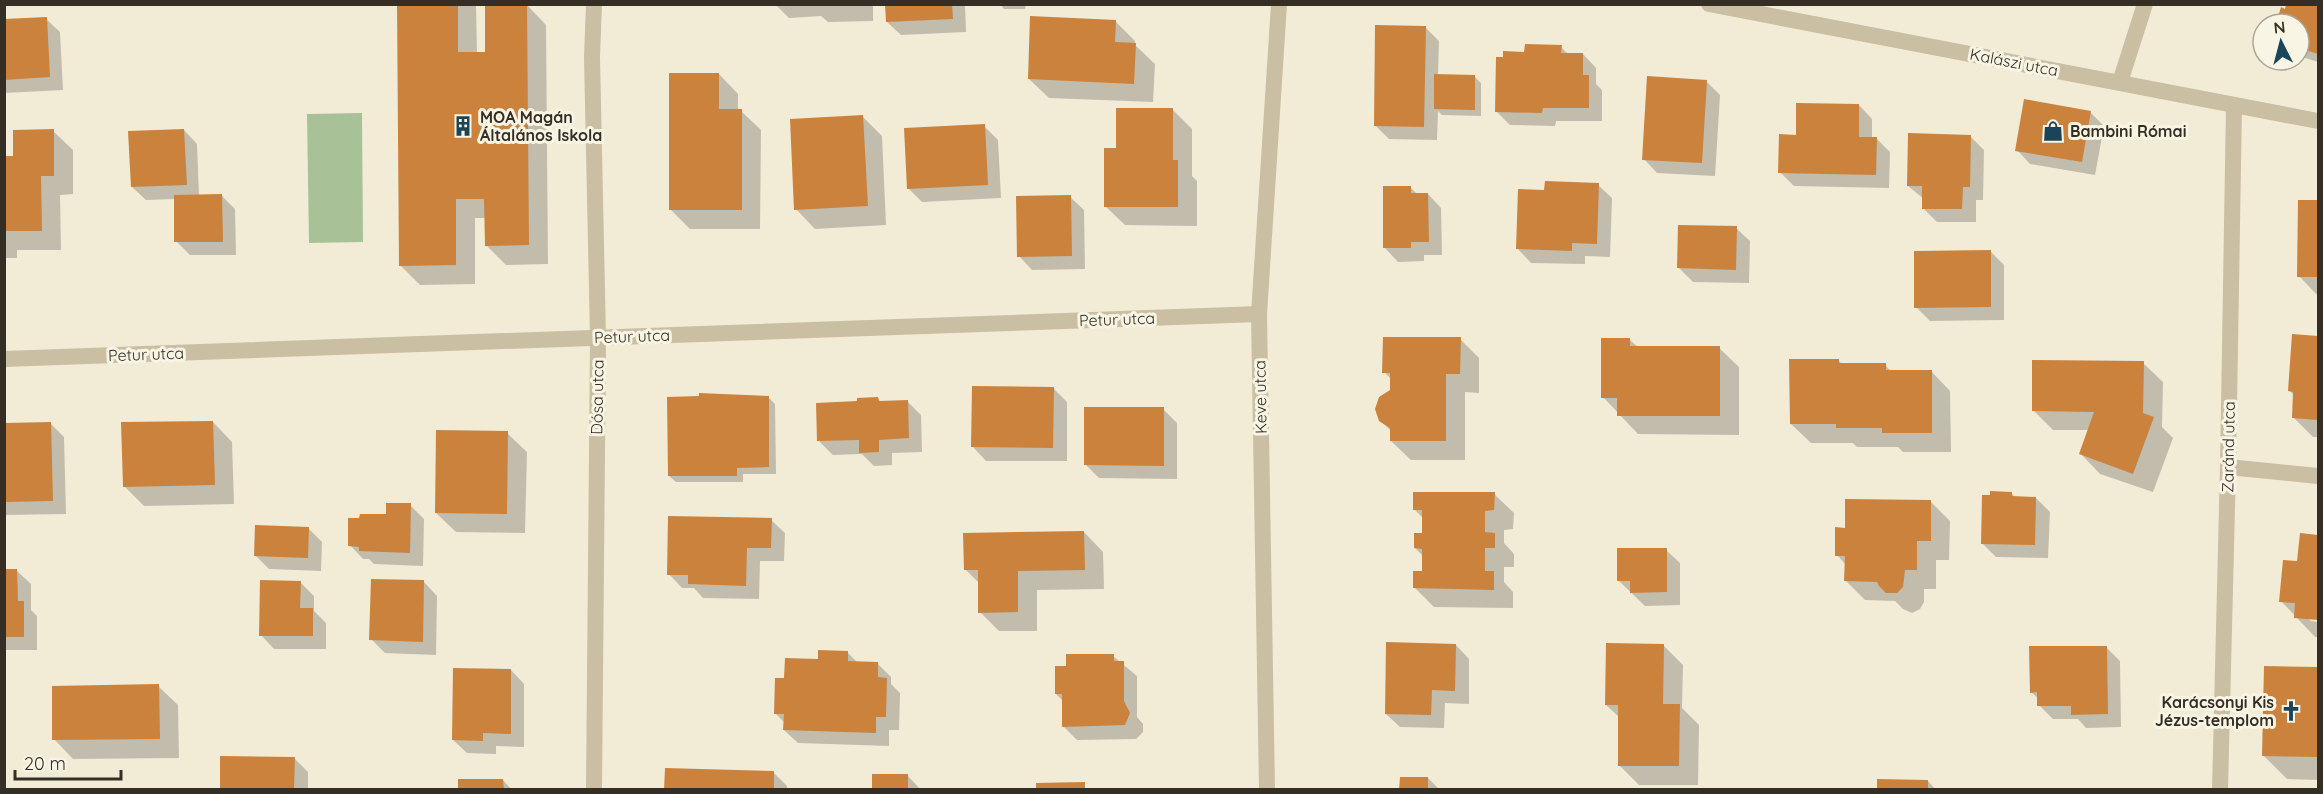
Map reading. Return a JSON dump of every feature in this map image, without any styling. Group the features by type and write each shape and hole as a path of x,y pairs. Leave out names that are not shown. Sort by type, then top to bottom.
{"street":[{"name":"Dósa utca","path":"594,4 592,57 598,338 594,789"},
{"name":"Keve utca","path":"1267,789 1259,314 1279,4"},
{"name":"Kalászi utca","path":"1709,4 2319,121"},
{"path":"2120,82 2145,4"},
{"name":"Zaránd utca","path":"2220,789 2234,105"},
{"name":"Petur utca","path":"4,359 1259,314"},
{"path":"2228,467 2319,476"}],"green space":[{"path":"362,113 363,242 309,243 307,114"}],"building":[{"name":"MOA Magán Általános Iskola","path":"397,4 458,4 458,52 485,52 485,4 527,4 529,245 485,246 484,199 456,199 456,265 399,266"},
{"path":"885,4 952,4 953,19 886,22"},
{"path":"2286,4 2318,4 2318,54 2311,52 2311,12 2280,12 2281,7 2285,9"},
{"path":"1030,16 1116,20 1115,42 1136,43 1134,84 1028,79"},
{"path":"47,17 50,77 4,80 4,19"},
{"path":"1375,25 1426,26 1424,127 1374,126"},
{"path":"1525,44 1562,45 1561,53 1583,53 1583,75 1589,75 1589,108 1543,108 1542,113 1495,112 1496,57 1503,57 1503,51 1524,52"},
{"path":"669,73 719,73 719,109 742,109 742,210 669,210"},
{"path":"1434,74 1475,75 1475,110 1434,109"},
{"path":"1647,76 1707,80 1702,163 1642,160"},
{"name":"Bambini Római","path":"2024,99 2091,111 2082,162 2015,151"},
{"path":"1796,103 1859,104 1859,137 1877,137 1876,175 1778,173 1779,134 1796,135"},
{"path":"1116,108 1173,108 1173,160 1178,160 1178,207 1104,207 1104,148 1116,148"},
{"path":"863,115 868,206 794,210 790,119"},
{"path":"985,124 988,185 907,189 904,128"},
{"path":"54,129 54,176 41,176 42,231 4,231 4,156 13,156 13,130"},
{"path":"184,129 187,185 131,187 128,131"},
{"path":"1908,133 1971,135 1970,187 1963,187 1962,209 1922,209 1922,186 1907,186"},
{"path":"1545,181 1599,183 1597,244 1572,243 1572,251 1516,249 1518,189 1544,190"},
{"path":"1383,186 1411,186 1411,193 1428,193 1429,242 1411,242 1411,248 1383,248"},
{"path":"222,194 223,242 174,242 174,195"},
{"path":"1071,195 1072,256 1017,257 1016,196"},
{"path":"2298,200 2318,200 2318,277 2297,277"},
{"path":"1678,225 1737,226 1736,270 1677,268"},
{"path":"1991,250 1991,307 1914,308 1914,251"},
{"path":"2292,334 2318,336 2318,420 2292,418 2293,392 2288,391"},
{"path":"1383,337 1461,337 1460,374 1446,374 1446,441 1390,441 1390,428 1379,421 1375,409 1379,397 1390,390 1390,373 1382,373"},
{"path":"1601,338 1630,338 1630,346 1720,346 1720,416 1617,416 1617,398 1601,398"},
{"path":"1789,359 1839,359 1839,363 1886,363 1886,370 1932,370 1932,433 1882,433 1882,428 1836,428 1836,424 1790,424"},
{"path":"2032,360 2144,361 2143,413 2154,417 2133,474 2079,454 2094,412 2032,411"},
{"path":"972,386 1054,387 1053,448 971,447"},
{"path":"699,393 769,396 769,467 737,468 737,476 668,476 667,397 699,396"},
{"path":"878,397 879,401 908,400 909,438 879,440 879,452 859,453 859,440 817,441 816,403 857,401 857,398"},
{"path":"1084,407 1164,407 1164,466 1084,465"},
{"path":"213,421 215,485 123,487 121,422"},
{"path":"51,422 53,501 4,502 4,423"},
{"path":"436,430 508,431 507,514 435,513"},
{"path":"1990,491 2012,492 2012,496 2036,497 2035,545 1981,544 1982,495 1990,495"},
{"path":"1413,492 1495,492 1494,510 1485,511 1485,532 1495,533 1495,548 1485,548 1485,571 1494,571 1494,590 1413,588 1413,571 1422,571 1422,549 1414,548 1414,533 1422,533 1422,510 1413,510"},
{"path":"1845,499 1931,500 1931,541 1917,541 1917,570 1905,570 1903,587 1897,593 1886,593 1877,582 1844,581 1845,556 1835,556 1835,527 1845,528"},
{"path":"386,503 411,503 410,553 359,551 359,547 348,546 348,518 359,518 360,514 386,514"},
{"path":"668,516 772,518 771,548 747,548 746,586 688,584 688,575 667,575"},
{"path":"255,525 309,527 308,558 254,556"},
{"path":"1084,531 1085,570 1018,571 1018,612 978,613 978,570 964,570 963,533"},
{"path":"2300,533 2318,535 2318,620 2294,618 2295,603 2279,602 2283,560 2297,561"},
{"path":"1617,548 1667,548 1667,592 1630,593 1630,581 1617,581"},
{"path":"4,569 17,569 18,601 24,601 24,637 4,637"},
{"path":"371,579 424,580 423,642 369,640"},
{"path":"260,580 301,581 300,608 313,608 313,636 259,636"},
{"path":"1386,642 1456,644 1455,691 1432,690 1431,715 1385,714"},
{"path":"1606,643 1664,644 1663,704 1680,704 1679,766 1618,766 1618,705 1605,705"},
{"path":"2029,646 2107,646 2108,714 2071,715 2071,706 2037,706 2037,692 2030,693"},
{"path":"818,650 848,651 848,661 878,662 878,677 887,678 886,717 876,717 876,733 783,730 784,714 774,714 775,678 784,678 785,658 818,659"},
{"path":"1066,654 1114,654 1114,661 1124,661 1124,701 1130,713 1125,725 1062,727 1062,694 1055,694 1055,666 1066,666"},
{"name":"Karácsonyi Kis Jézus-templom","path":"2264,666 2318,667 2318,757 2262,756"},
{"path":"453,668 511,669 511,734 483,733 483,741 452,740"},
{"path":"159,684 160,739 52,740 52,686"},
{"path":"220,756 295,757 294,790 220,789"},
{"path":"665,768 774,771 774,790 664,790"},
{"path":"872,774 908,774 908,790 872,790"},
{"path":"1400,777 1428,777 1428,790 1399,790"},
{"path":"458,779 503,779 504,790 458,790"},
{"path":"1877,779 1928,780 1928,790 1877,790"},
{"path":"1085,782 1085,790 1036,790 1036,783"}],"place":[{"name":"MOA Magán Általános Iskola","path":"463,126"},
{"name":"Bambini Római","path":"2053,131"},
{"name":"Karácsonyi Kis Jézus-templom","path":"2291,711"}]}
